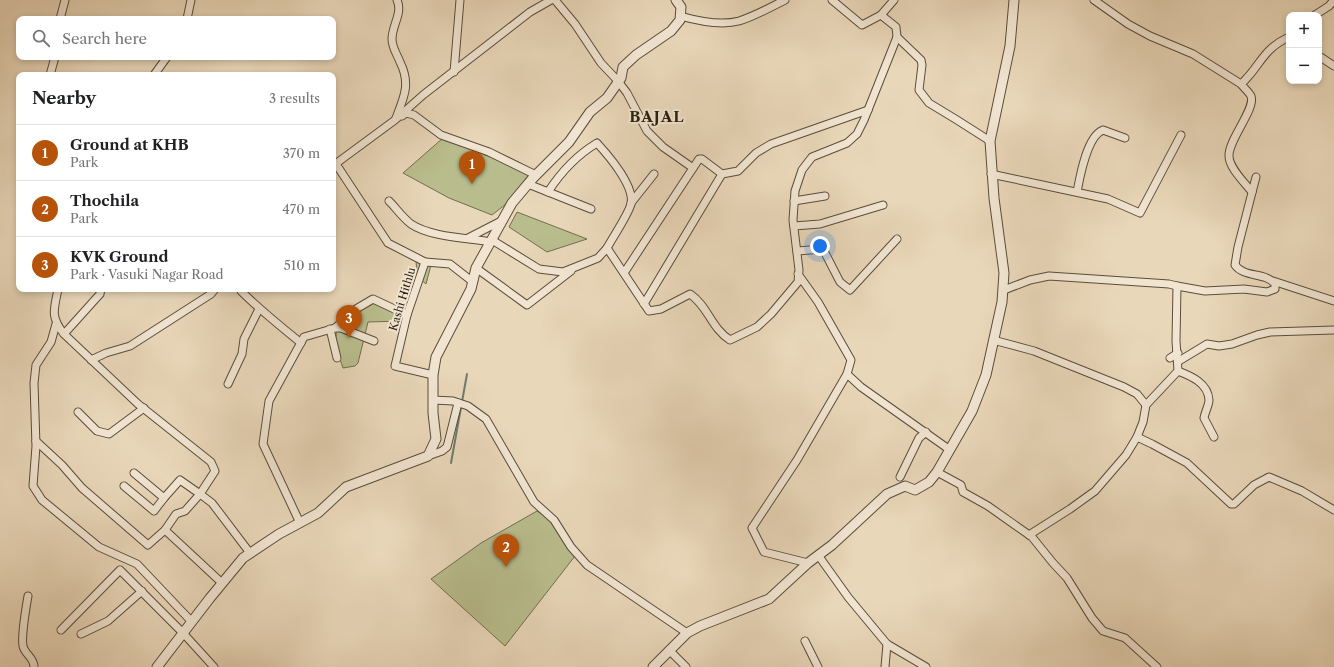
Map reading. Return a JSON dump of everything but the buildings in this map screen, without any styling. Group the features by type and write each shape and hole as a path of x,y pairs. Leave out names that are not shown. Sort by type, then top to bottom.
{"street":[{"path":"61,16 65,0"},
{"path":"188,16 191,0"},
{"path":"395,120 405,93 407,81 395,53 392,40 393,30 399,11 397,0"},
{"path":"454,72 460,0"},
{"path":"336,164 395,120 530,12 551,0"},
{"path":"555,0 575,24 601,63 618,81 627,94 647,131 663,147 692,168"},
{"path":"428,456 436,439 433,375 436,357 472,289 476,268 512,203 536,175 569,142 590,112 607,98 618,81 623,67 636,55 671,31 680,20 681,7 676,0"},
{"path":"680,16 696,20 734,22 740,21 786,0"},
{"path":"832,0 862,25 881,15 894,0"},
{"path":"653,667 687,633 700,626 769,599 808,563 832,545 887,494 904,486 915,490 925,485 937,472 972,411 986,376 1004,290 1004,273 991,174 990,141 1010,46 1014,0"},
{"path":"1094,0 1128,24 1150,36 1192,54 1241,84 1251,96 1252,103 1237,131 1229,156 1231,164 1252,192"},
{"path":"1320,12 1329,6 1334,0"},
{"path":"607,248 649,311 661,309 690,294 697,299 720,333 730,340 757,327 771,314 798,282 797,251 794,226 794,201 795,191 802,170 812,157 847,143 857,134 868,110 897,37 896,27 881,15"},
{"path":"897,37 921,60 922,65 919,90 929,104 990,141"},
{"path":"1241,84 1250,76 1272,46 1286,39"},
{"path":"1322,58 1334,66"},
{"path":"51,72 54,60"},
{"path":"156,72 165,60"},
{"path":"405,93 407,110"},
{"path":"624,273 692,168 701,158 722,174 738,171 756,153 771,144 868,110"},
{"path":"395,120 406,113 414,115 442,135 489,152 536,175"},
{"path":"1077,192 1083,161 1098,134 1103,130 1125,138"},
{"path":"991,174 1108,199 1140,213 1181,135"},
{"path":"548,192 556,178 581,153 597,143 615,163 630,192 631,203"},
{"name":"Kashi Hithlu","path":"336,166 388,243 425,262 407,315 394,366 433,375"},
{"path":"389,201 411,223 423,230 438,235 491,241 539,269 563,272 598,258 607,248 631,203 654,174"},
{"path":"644,304 722,174"},
{"path":"1256,177 1236,254 1235,265 1241,270 1334,302"},
{"path":"528,184 591,209"},
{"path":"794,201 825,196"},
{"path":"794,226 820,224 882,205"},
{"path":"468,238 503,220"},
{"path":"797,251 823,249 840,282 850,290 897,239"},
{"path":"425,262 450,264 473,282"},
{"path":"476,268 527,305 578,266"},
{"path":"798,274 818,302 851,360 846,374 797,460 752,528 764,552 808,563"},
{"path":"1004,290 1030,280 1049,276 1169,284 1205,291 1244,289 1267,292 1275,289 1276,284 1273,281"},
{"path":"1029,535 1095,491 1126,455 1137,437 1143,422 1146,405 1178,371 1179,361 1176,341 1177,286"},
{"path":"36,442 62,465 82,488 148,545 165,530 176,514 185,511 200,494 214,471 211,462 144,408 64,334 56,324 53,311 57,292"},
{"path":"64,334 100,292"},
{"path":"91,360 106,352 130,346 212,292"},
{"path":"242,292 259,309 268,314 301,342"},
{"path":"332,329 356,309 373,299 407,315"},
{"path":"228,384 242,354 244,339 259,309"},
{"path":"56,324 51,342 36,365 34,383 36,442 33,486 42,500 99,547 137,564 192,622"},
{"path":"300,523 263,444 269,401 304,337 341,328 374,342"},
{"path":"332,329 337,358"},
{"path":"1179,361 1207,344 1219,346 1232,344 1270,332 1334,330"},
{"path":"993,340 1034,352 1124,387 1137,394 1146,405"},
{"path":"1170,358 1178,353"},
{"path":"1178,371 1196,379 1207,393 1209,400 1204,418 1214,437"},
{"path":"846,374 861,387 950,450"},
{"path":"433,400 461,404 486,419 534,502 554,520 571,547 587,565 687,633"},
{"path":"157,667 243,558 278,534 318,513 346,487 442,451 448,447 461,404"},
{"path":"78,412 97,431 109,434 144,408"},
{"path":"900,477 919,438 926,432"},
{"path":"1137,437 1187,463 1231,504 1234,504 1254,485 1269,477 1302,491 1334,510"},
{"path":"937,472 961,485 963,492 988,506 1029,535 1067,578 1092,618 1103,631 1125,638 1157,667"},
{"path":"134,473 164,498"},
{"path":"124,486 154,511 180,480 212,503 250,553"},
{"path":"165,530 222,583"},
{"path":"818,555 848,597 887,644 926,667"},
{"path":"61,630 120,570 184,633 214,667"},
{"path":"81,634 108,621 142,591"},
{"path":"28,596 23,642 25,651 33,658 34,667"},
{"path":"805,641 818,667"},
{"path":"885,667 887,644"},
{"path":"669,650 686,667"}],"green space":[{"path":"443,138 530,173 506,204 492,215 449,198 403,173"},
{"path":"517,212 587,239 547,252 509,227"},
{"path":"416,260 431,265 426,284 417,276"},
{"path":"370,302 405,316 404,321 368,322 358,363 355,366 343,368 336,343 336,334 338,329"},
{"path":"537,511 548,518 575,556 505,646 431,579 481,543"}],"waterway":[{"path":"451,463 467,374"}],"place":[{"name":"Ground at KHB","path":"472,184"},
{"name":"KVK Ground","path":"349,338"},
{"name":"Thochila","path":"506,567"}],"district":[{"name":"BAJAL","path":"657,117"}]}
